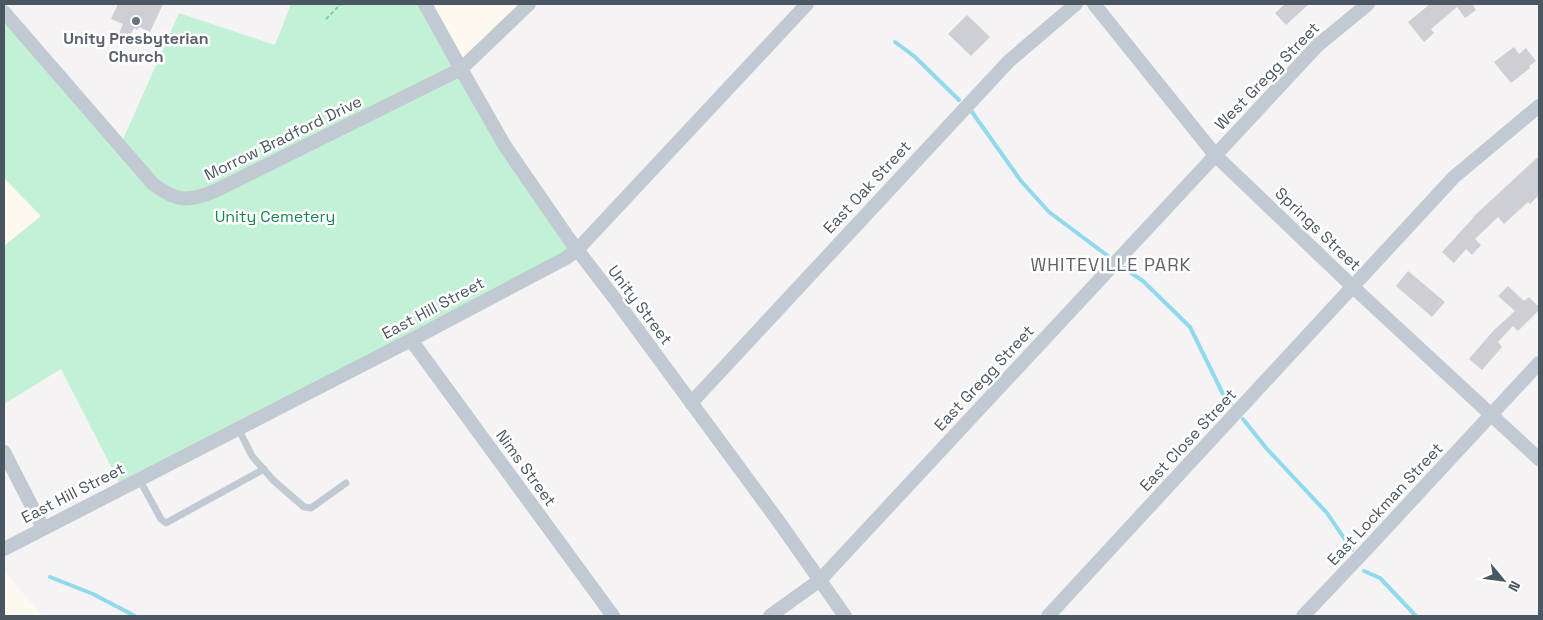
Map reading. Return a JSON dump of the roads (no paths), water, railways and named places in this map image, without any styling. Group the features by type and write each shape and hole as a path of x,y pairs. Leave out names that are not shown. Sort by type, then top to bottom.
{"street":[{"name":"Unity Street","path":"425,4 505,146 577,250 779,522 845,616"},
{"name":"Morrow Bradford Drive","path":"6,17 142,172 159,188 176,198 188,199 216,191 460,69 529,4"},
{"name":"East Hill Street","path":"4,549 411,340 566,258 577,250 807,4"},
{"name":"East Oak Street","path":"691,403 1009,61 1076,4"},
{"name":"Springs Street","path":"1094,4 1216,156 1353,287 1539,459"},
{"name":"West Gregg Street","path":"1216,156 1318,45 1368,4"},
{"name":"East Close Street","path":"1048,616 1454,177 1539,106"},
{"name":"East Gregg Street","path":"770,616 820,580 1216,156"},
{"name":"Nims Street","path":"411,340 613,616"},
{"name":"East Lockman Street","path":"1303,616 1539,363"},
{"path":"4,452 43,528"}],"lane":[{"path":"238,428 250,453 272,480 304,507 311,508 346,483"},
{"path":"139,479 161,519 166,522 264,469"}],"waterway":[{"path":"895,42 914,56 959,100"},
{"path":"972,112 1021,181 1049,212 1108,256"},
{"path":"1124,268 1143,281 1190,327 1223,394 1231,404"},
{"path":"1243,419 1267,449 1327,513 1352,550"},
{"path":"1364,571 1380,578 1416,616"},
{"path":"50,577 93,594 135,616"}],"place":[{"name":"Unity Presbyterian Church","path":"136,21"}],"district":[{"name":"WHITEVILLE PARK","path":"1111,264"}],"park label":[{"name":"Unity Cemetery","path":"275,216"}]}
